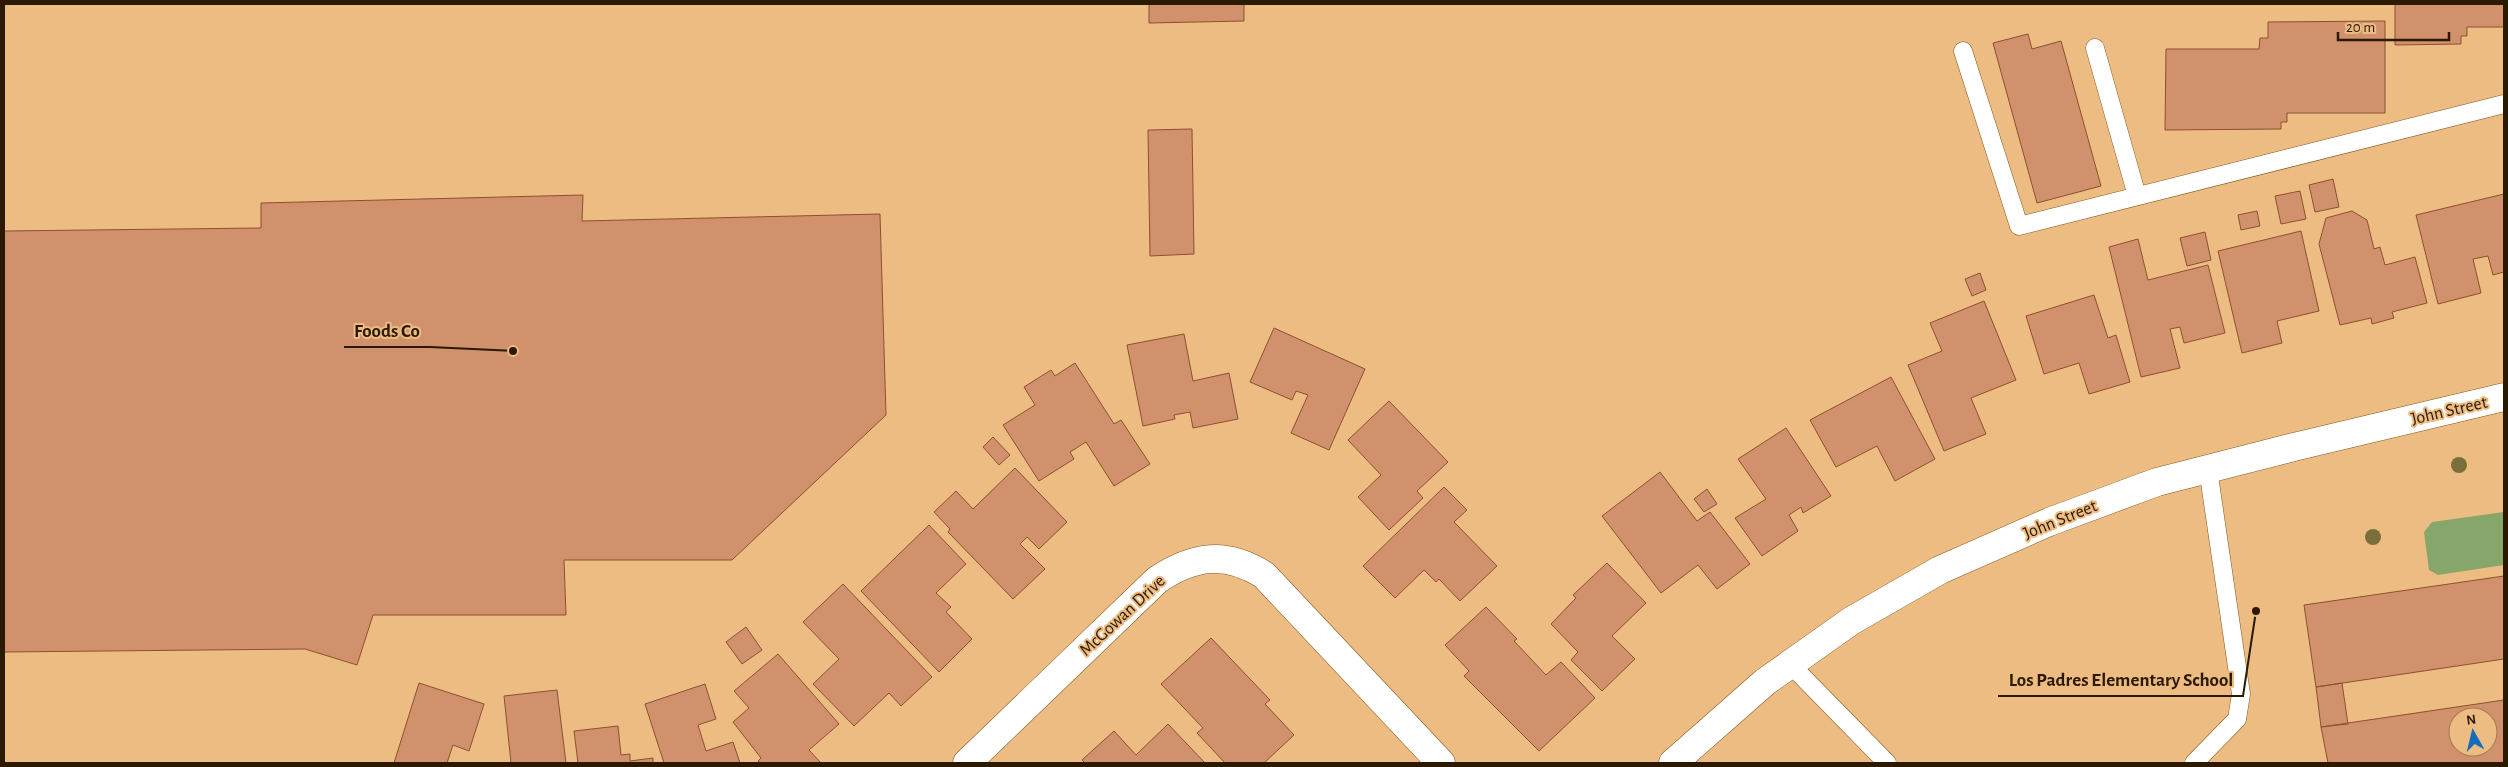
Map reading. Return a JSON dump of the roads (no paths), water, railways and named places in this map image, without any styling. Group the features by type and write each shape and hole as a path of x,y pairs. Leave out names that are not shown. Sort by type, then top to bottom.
{"main road":[{"name":"John Street","path":"1673,763 1765,682 1851,622 1940,570 2049,522 2157,482 2504,397"},
{"name":"McGowan Drive","path":"967,763 1157,580 1172,569 1205,558 1225,559 1246,564 1264,575 1441,763"}],"lane":[{"path":"2095,48 2137,196"},
{"path":"1963,51 2019,226 2504,104"},
{"path":"2194,763 2237,719 2241,694 2208,469"},
{"path":"1790,664 1887,763"}],"place":[{"name":"Foods Co","path":"513,351"},
{"name":"Los Padres Elementary School","path":"2256,611"}]}
